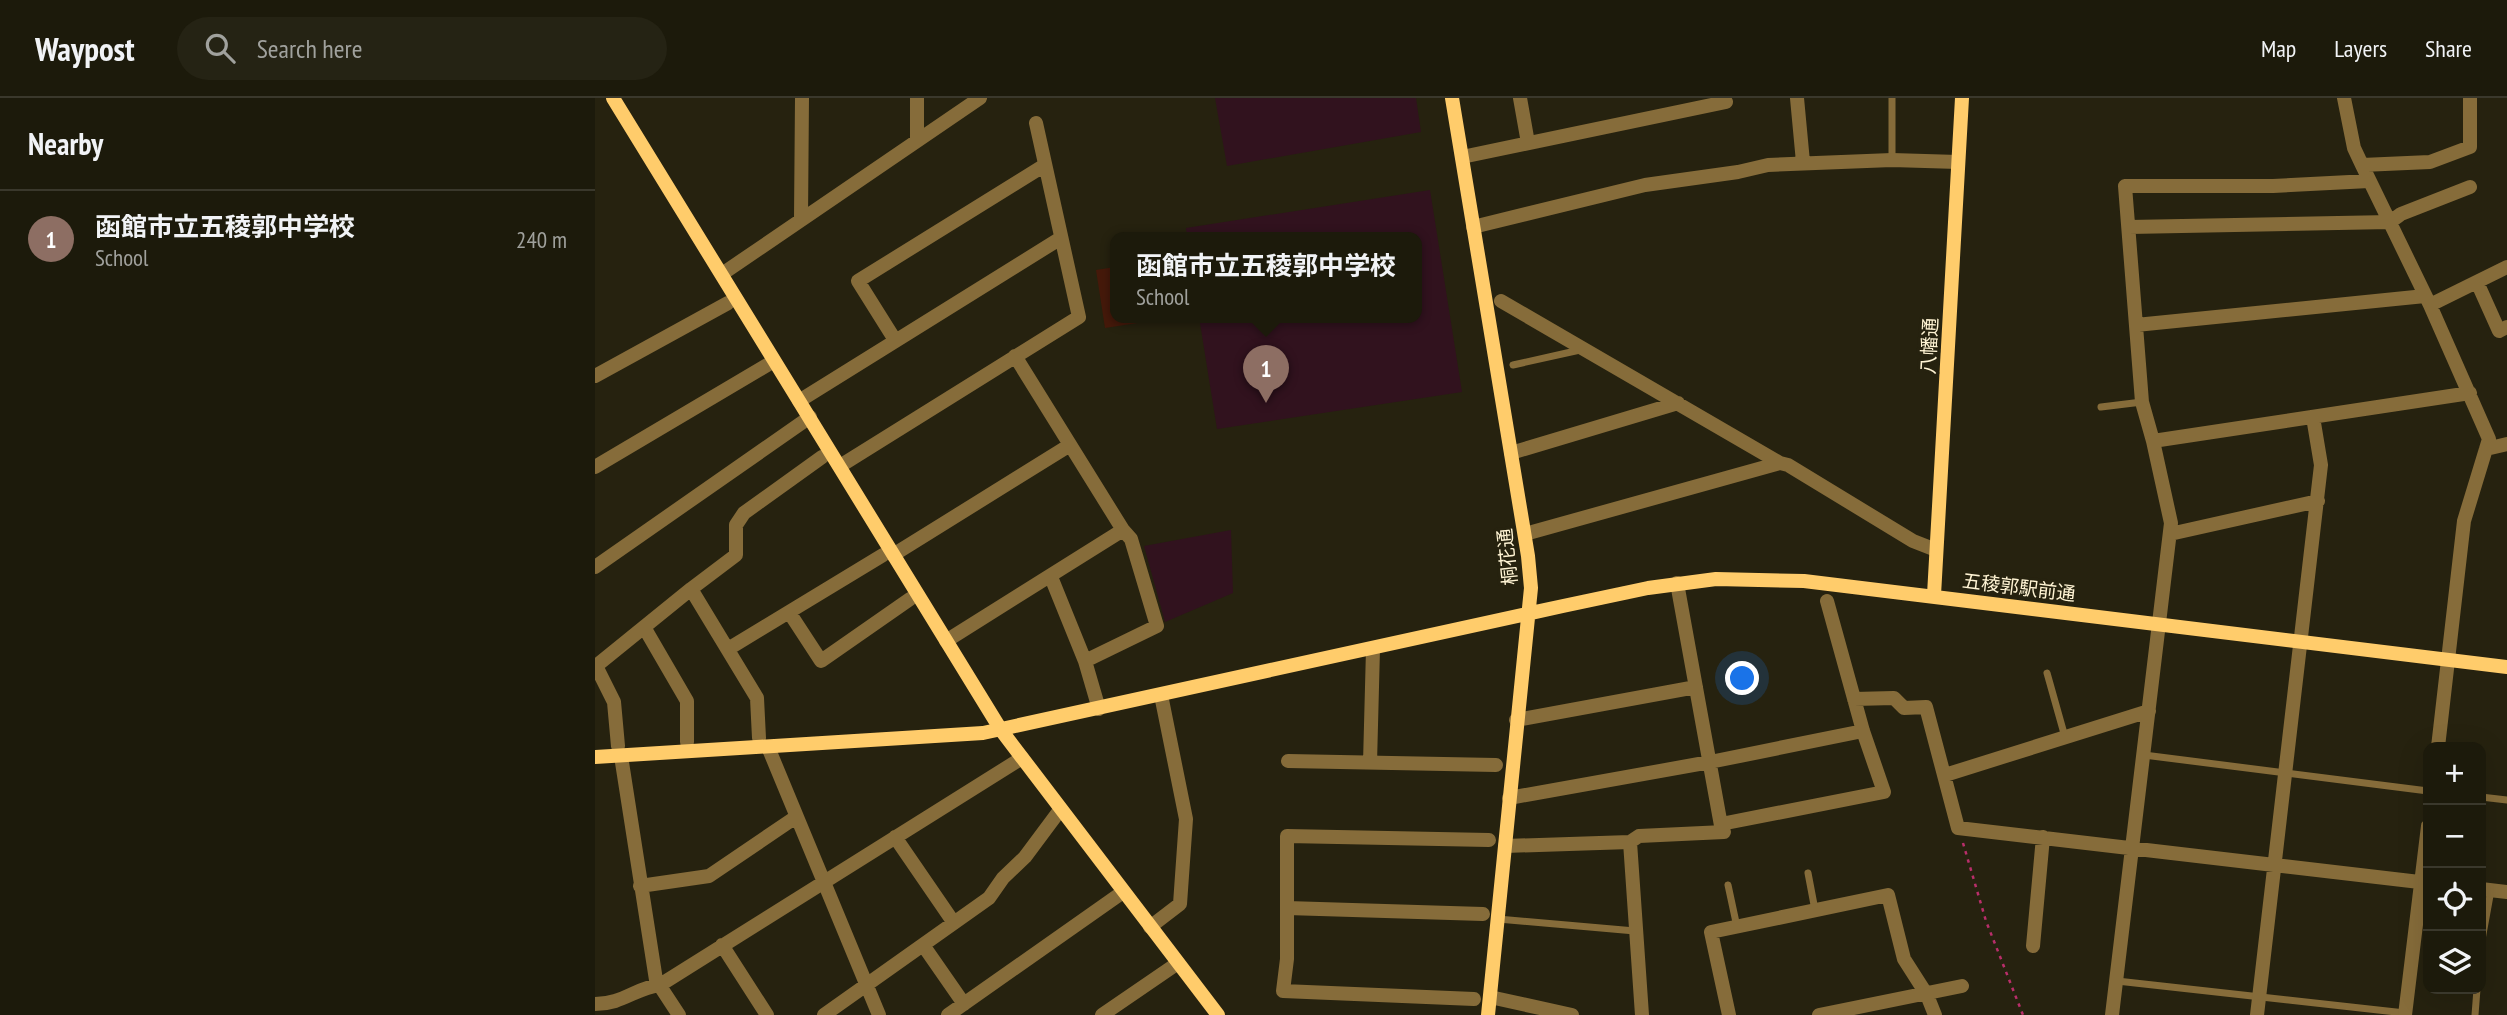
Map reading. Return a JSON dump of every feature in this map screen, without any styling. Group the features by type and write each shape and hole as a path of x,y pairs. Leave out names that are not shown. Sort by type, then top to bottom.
{"street":[{"path":"613,98 840,466 888,555 1001,730 1219,1015"},
{"path":"801,218 802,98"},
{"path":"917,98 918,140"},
{"path":"722,274 980,98"},
{"name":"桐花通","path":"1452,98 1525,534 1531,588 1488,1015"},
{"path":"1520,98 1528,143"},
{"path":"1797,98 1803,162"},
{"name":"八幡通","path":"1934,595 1962,98"},
{"path":"2344,98 2354,148 2427,300 2489,439 2463,521 2439,742"},
{"path":"2362,165 2430,162 2470,147 2470,98"},
{"path":"1462,157 1726,103"},
{"path":"840,466 1079,317 1036,123"},
{"path":"1473,228 1645,185 1738,172 1767,164 1892,160 1958,162"},
{"path":"895,340 859,281 1045,165"},
{"path":"2112,1015 2171,523 2142,402 2125,179 2273,187 2369,181"},
{"path":"2129,228 2390,222 2401,214 2470,187"},
{"path":"799,401 1061,238"},
{"path":"2136,325 2427,300 2477,282 2507,267"},
{"path":"2477,282 2499,331 2507,327"},
{"path":"1501,301 1780,463 1788,465 1913,541 1936,550"},
{"path":"595,376 728,303"},
{"path":"1015,356 1131,539 1157,626 1085,661"},
{"path":"595,467 774,361"},
{"path":"2153,442 2470,393"},
{"path":"1511,453 1678,403"},
{"path":"595,566 810,417"},
{"path":"2257,1015 2322,465 2313,417"},
{"path":"728,649 1070,444"},
{"path":"2486,449 2507,444"},
{"path":"678,1015 656,980 614,702 596,666 736,555 736,525 744,513 822,457"},
{"path":"1525,534 1780,463"},
{"path":"2170,534 2318,501"},
{"path":"946,641 1123,530"},
{"path":"1051,577 1085,661 1099,709"},
{"name":"五稜郭駅前通","path":"595,757 620,751 763,742 983,733 1527,614 1677,583 1716,579 1776,579 1934,595 2507,667"},
{"path":"1677,583 1723,830"},
{"path":"691,589 757,698 763,742 825,881 879,1015"},
{"path":"789,612 821,661 910,599"},
{"path":"1504,846 1630,842 1639,836 1723,830 1884,792 1863,731 1827,601"},
{"path":"644,627 687,701 687,742"},
{"path":"1370,763 1373,649"},
{"path":"1516,720 1696,687"},
{"path":"1150,927 1180,904 1186,819 1161,695"},
{"path":"1854,699 1894,698 1904,708 1926,706 1958,828 2423,883"},
{"path":"1945,775 2149,711"},
{"path":"1509,798 1863,731"},
{"path":"595,1004 610,1004 651,986 660,985 1021,758"},
{"path":"1288,761 1496,765"},
{"path":"824,1015 989,898 1061,810"},
{"path":"640,886 709,876 796,817"},
{"path":"1474,999 1283,991 1287,959 1287,836 1489,840"},
{"path":"895,837 954,923"},
{"path":"2033,946 2043,837"},
{"path":"1630,842 1642,1015"},
{"path":"2486,889 2507,892"},
{"path":"948,1015 1123,892"},
{"path":"1729,1015 1710,932 1888,895 1904,959 1927,995 1935,1015"},
{"path":"2405,1014 2423,896"},
{"path":"1287,908 1483,914"},
{"path":"722,945 767,1015"},
{"path":"923,945 964,1003"},
{"path":"1102,1015 1178,963"},
{"path":"1819,1015 1962,986"},
{"path":"1490,997 1572,1015"}],"lane":[{"path":"1892,98 1892,160"},
{"path":"1513,366 1584,349"},
{"path":"2101,407 2142,402"},
{"path":"2047,673 2065,737"},
{"path":"2144,755 2423,789"},
{"path":"2486,798 2507,800"},
{"path":"1808,873 1815,911"},
{"path":"1728,885 1737,927"},
{"path":"1498,919 1635,931"},
{"path":"2117,981 2405,1014"},
{"path":"2475,1015 2477,994"}],"path":[{"path":"1963,828 1963,846 1986,921 2023,1015"}],"shaded area":[{"path":"1215,98 1416,98 1421,132 1227,166"},
{"path":"1430,190 1462,392 1217,429 1200,323 1422,323 1422,232 1186,232 1186,228"},
{"path":"1110,268 1110,323 1138,323 1105,328 1096,270"},
{"path":"1231,530 1233,593 1165,622 1144,546"}],"place":[{"name":"函館市立五稜郭中学校","path":"1266,403"}]}
